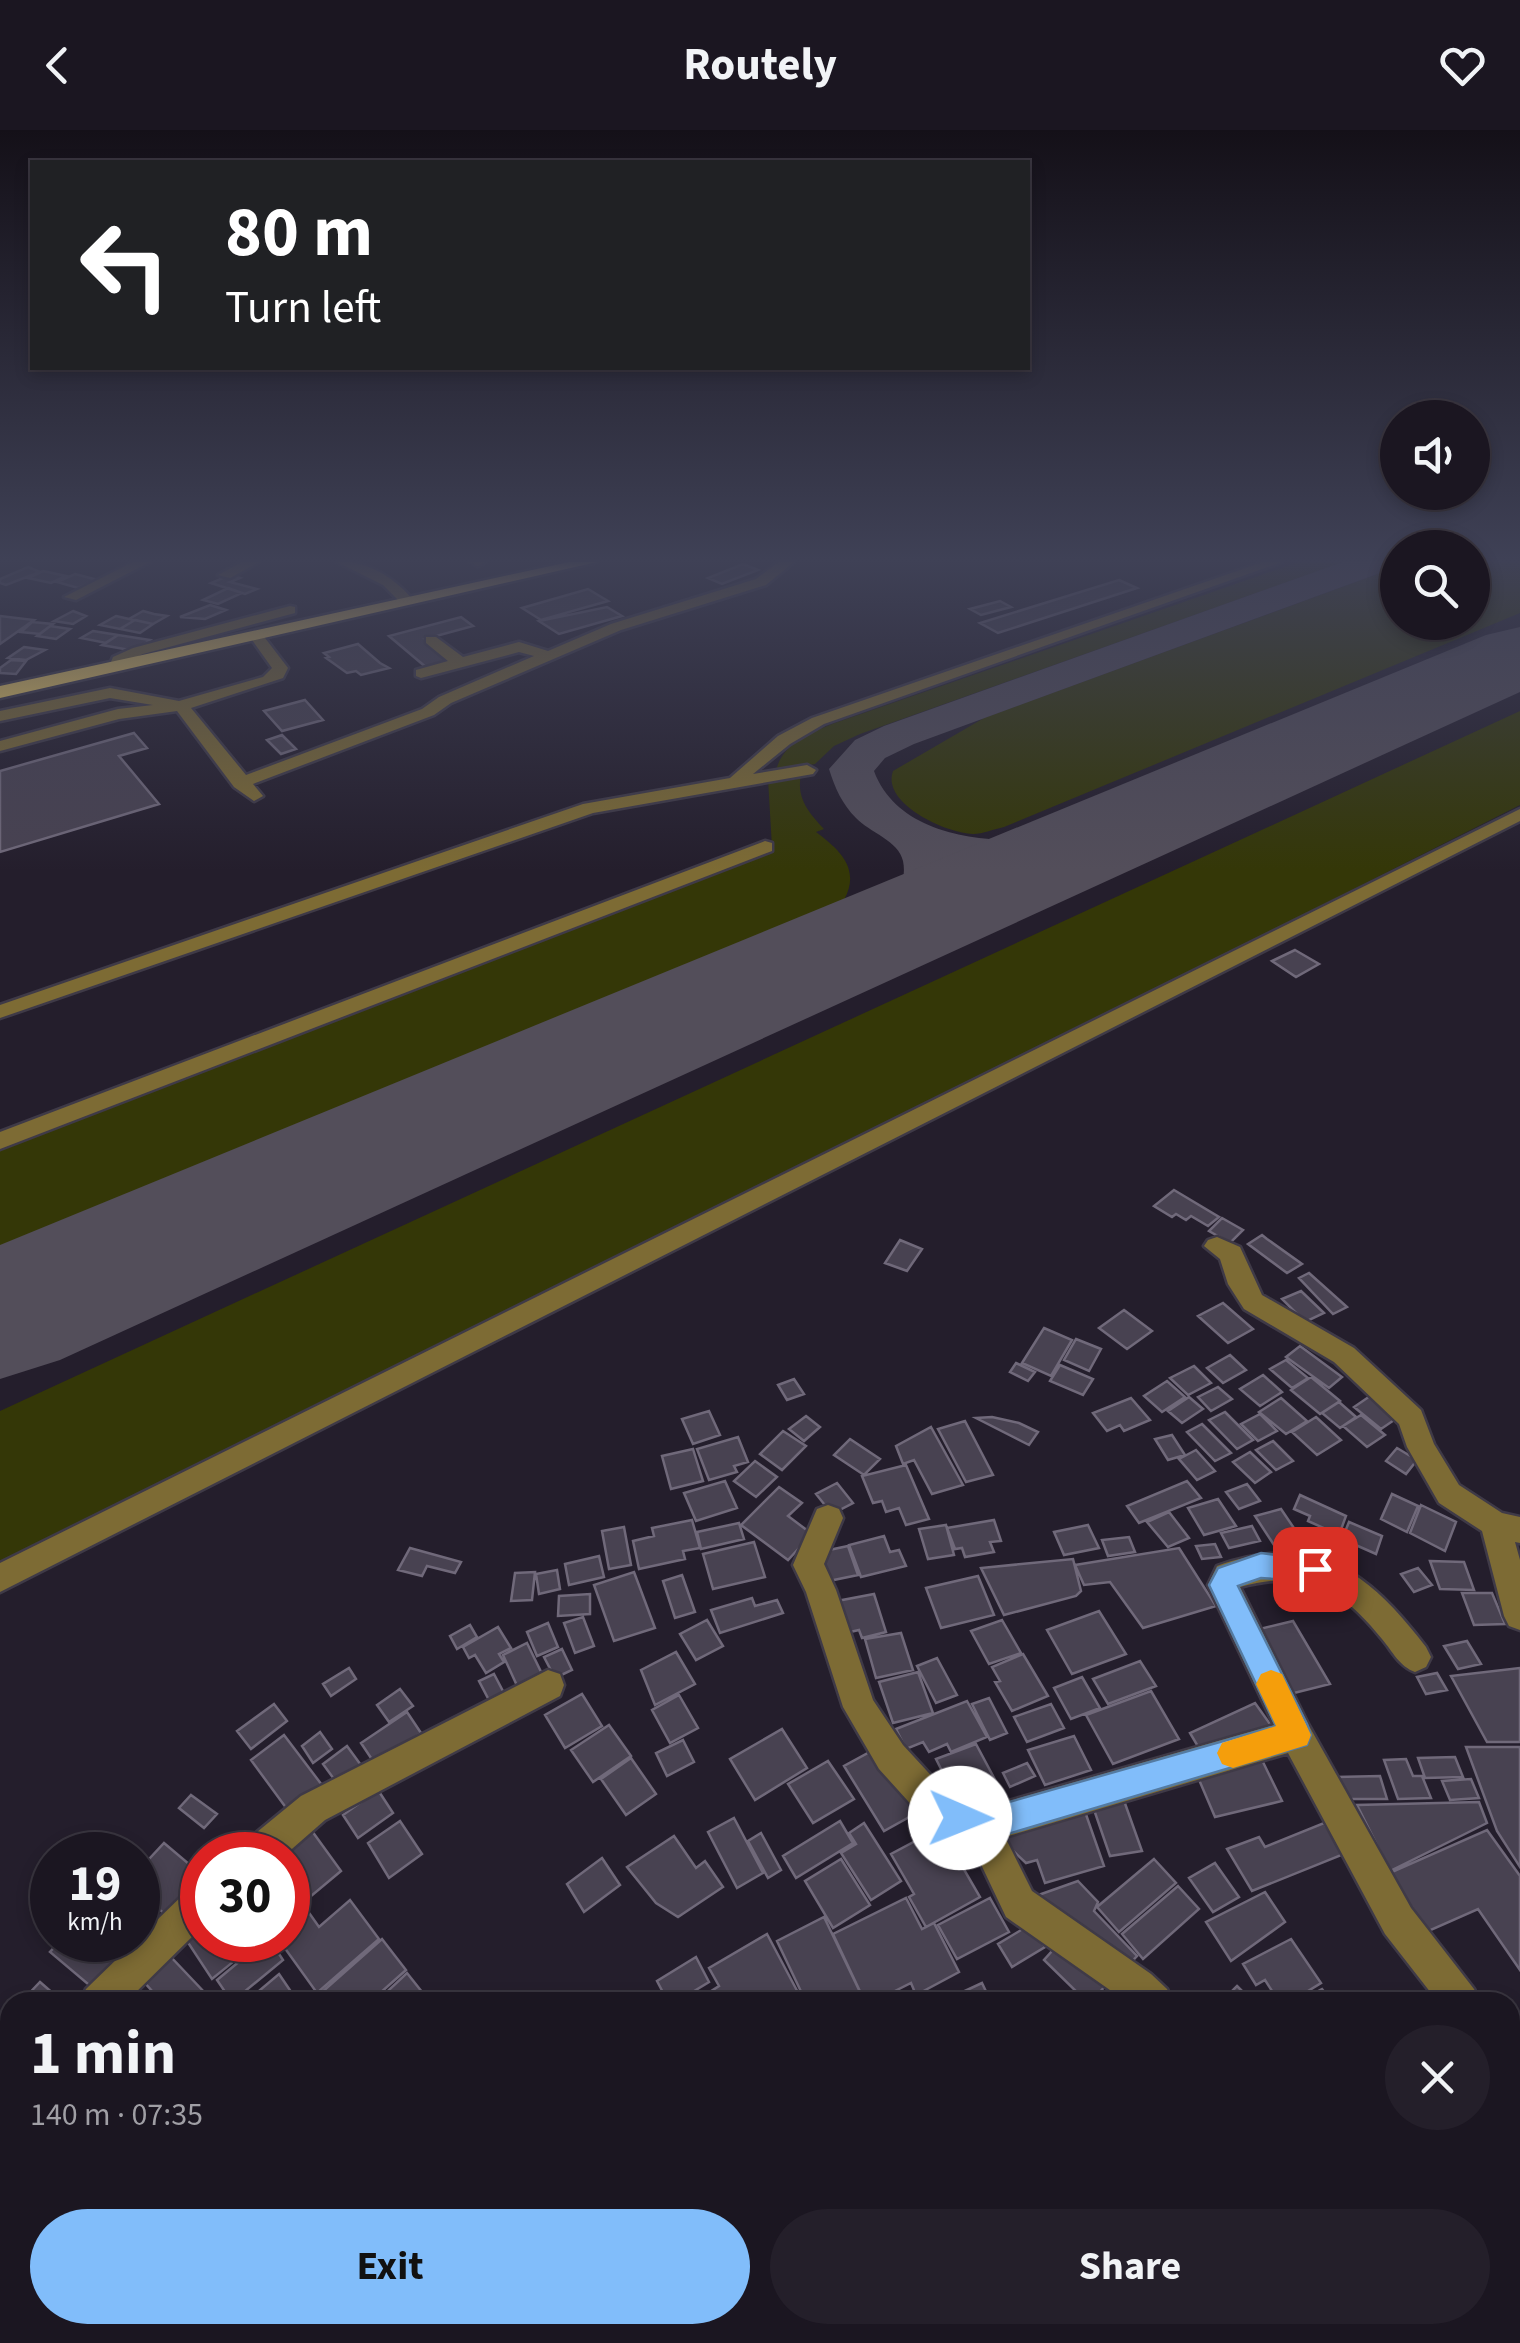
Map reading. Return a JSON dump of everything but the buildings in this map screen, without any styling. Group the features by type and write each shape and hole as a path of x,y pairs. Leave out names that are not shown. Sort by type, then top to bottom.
{"highway":[{"path":"0,692 121,665"}],"street":[{"path":"0,746 118,714 180,706 252,685 280,672 276,665"},
{"path":"421,673 448,665"},
{"path":"240,783 428,712 445,700 528,665"},
{"path":"734,782 784,740 818,721 979,665"},
{"path":"252,685 268,704"},
{"path":"0,716 110,693 164,702 200,700"},
{"path":"180,706 254,796"},
{"path":"0,1012 588,808 807,770"},
{"path":"0,1578 1520,814"},
{"path":"0,1141 765,847"},
{"path":"1217,1246 1230,1254 1241,1284 1254,1302 1344,1355 1411,1418 1421,1447 1448,1494 1508,1527 1520,1616"},
{"path":"828,1518 808,1565 822,1590 859,1707 891,1757 938,1809 981,1826 1296,1735"},
{"path":"1416,1657 1382,1612 1348,1581 1315,1569 1261,1566 1228,1576 1223,1585 1296,1735 1398,1921 1453,1992"},
{"path":"285,1832 314,1808 548,1685"},
{"path":"981,1826 1019,1904 1144,1992"},
{"path":"109,1992 180,1923"}],"green space":[{"path":"1001,665 1053,665 860,734 834,746 815,764 776,771 790,747 832,724"},
{"path":"1128,665 1394,665 985,832 961,832 918,814 896,794 893,771 984,718"},
{"path":"1520,711 1520,805 0,1574 0,1411"},
{"path":"801,775 802,798 824,829 816,832 840,853 849,870 849,889 844,900 0,1251 0,1143 772,847 768,779"}],"taxiway":[{"path":"916,916 927,885 928,862 920,846 873,809 859,792 851,769 870,749 899,735 1091,665"},
{"path":"902,829 944,846 987,854 1076,847"}],"runway":[{"path":"0,1315 1499,665"}],"slow traffic":[{"path":"1233,1753 1296,1735 1271,1684"}],"route":[{"path":"960,1818 981,1826 1296,1735 1223,1585 1228,1576 1261,1566 1315,1569"}]}
